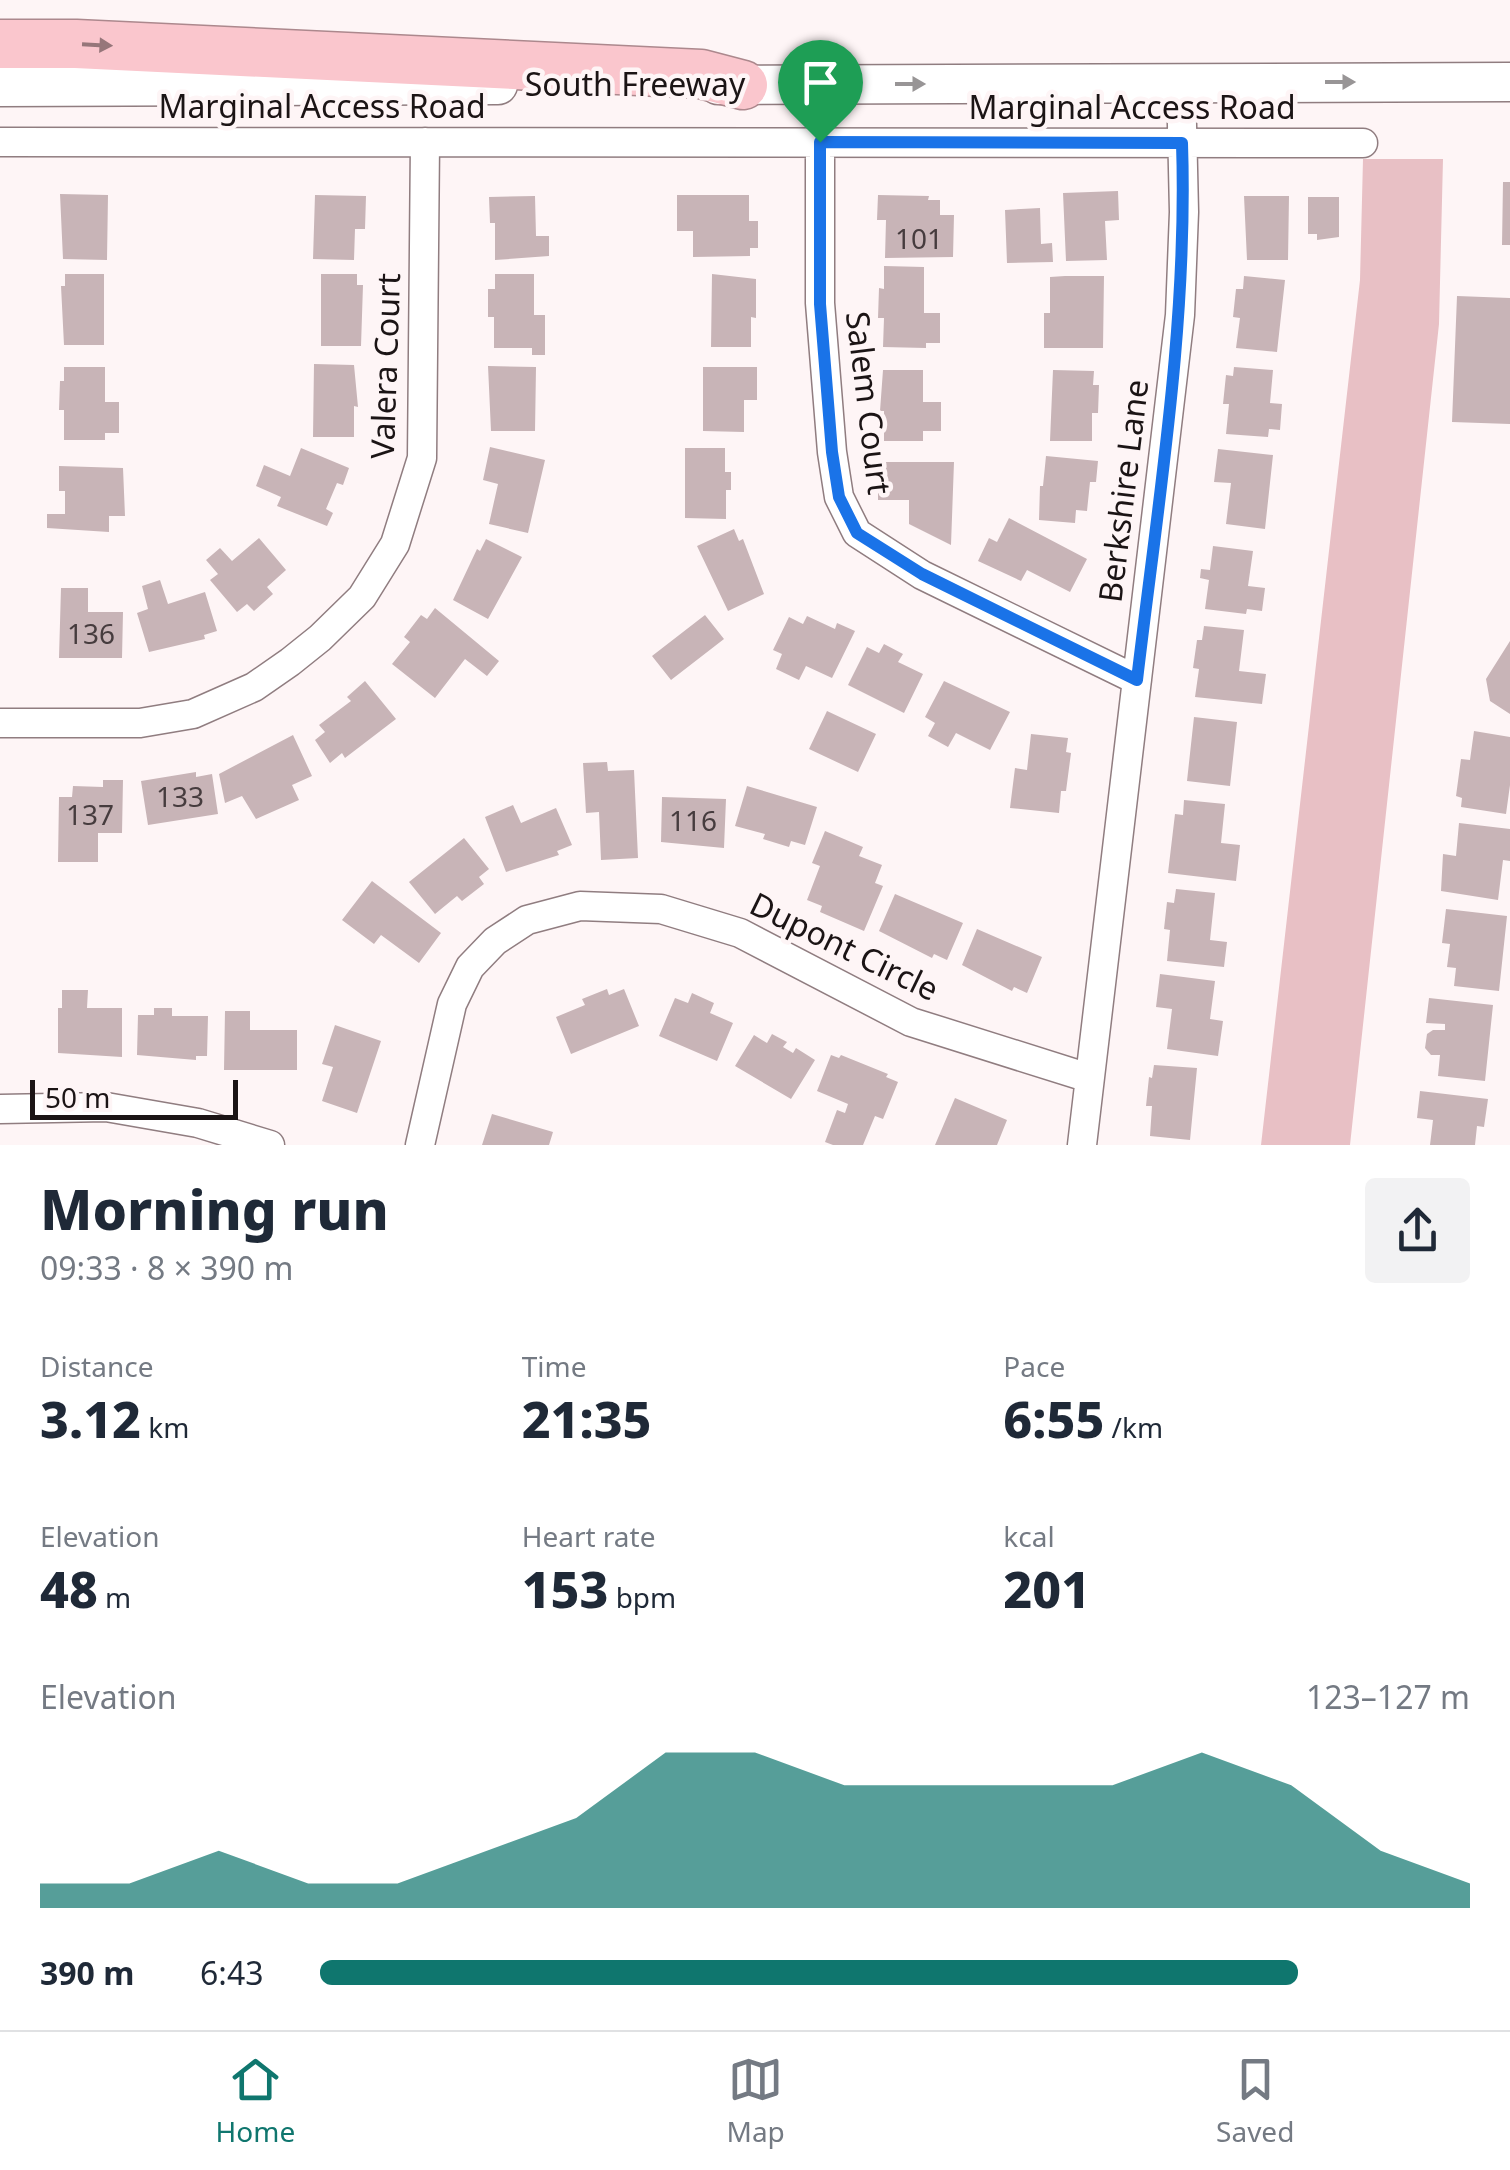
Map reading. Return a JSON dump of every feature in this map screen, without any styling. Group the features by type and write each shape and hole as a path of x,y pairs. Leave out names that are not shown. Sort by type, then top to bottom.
{"highway":[{"path":"0,44 76,44 700,74 743,84"}],"main road":[{"name":"South Freeway","path":"0,87 1510,82"}],"street":[{"name":"Berkshire Lane","path":"1082,1145 1180,315 1184,212 1181,82"},
{"name":"Marginal Access Road","path":"0,142 1364,143"},
{"name":"Valera Court","path":"0,722 140,723 193,714 254,687 290,662 362,596 395,544 422,458 425,142"},
{"name":"Salem Court","path":"820,142 820,304 832,452 839,497 857,533 922,574 1137,680"},
{"name":"Dupont Circle","path":"420,1145 452,1004 470,966 494,941 527,920 580,906 661,909 740,933 911,1022 1089,1078"},
{"path":"0,1110 106,1107 198,1123 270,1145"}],"shaded area":[{"path":"1363,159 1443,159 1439,324 1350,1145 1261,1145 1360,280"}],"building":[{"path":"1503,182 1510,182 1510,245 1502,245"},
{"path":"1118,191 1119,220 1105,221 1107,260 1066,261 1063,193"},
{"path":"60,194 108,195 107,260 63,259"},
{"path":"315,195 366,196 365,229 355,229 354,260 313,259"},
{"path":"677,195 749,195 749,221 758,221 758,248 750,248 750,256 693,257 693,231 677,231"},
{"path":"878,195 929,196 928,200 940,200 940,215 954,215 953,257 885,258 886,220 877,220"},
{"path":"535,196 536,236 549,236 549,256 495,260 495,223 490,223 489,197"},
{"path":"1244,196 1289,196 1288,260 1247,260"},
{"path":"1308,197 1339,197 1339,237 1317,240 1317,234 1308,234"},
{"path":"1040,208 1041,244 1052,243 1053,262 1007,263 1005,210"},
{"path":"884,266 924,267 924,313 940,313 940,343 926,343 926,348 883,347 884,318 878,318"},
{"path":"65,274 104,274 104,345 64,345 61,286 65,286"},
{"path":"321,274 357,274 357,285 363,285 361,346 321,346"},
{"path":"495,274 534,274 534,315 545,315 545,355 532,355 532,348 494,348 494,317 488,317 488,289 495,289"},
{"path":"712,274 756,279 751,347 711,347"},
{"path":"1104,276 1103,348 1044,348 1044,313 1050,313 1050,277"},
{"path":"1244,276 1285,280 1277,352 1236,348 1240,318 1233,317 1236,289 1243,289"},
{"path":"1457,296 1510,298 1510,424 1452,422"},
{"path":"314,364 354,365 358,407 354,406 354,437 313,437"},
{"path":"488,366 536,367 535,431 491,431"},
{"path":"64,367 105,367 105,402 119,402 119,433 105,433 105,440 64,440 64,410 59,410"},
{"path":"703,367 757,367 757,400 744,400 744,432 703,431"},
{"path":"1234,367 1273,370 1270,403 1282,404 1280,430 1269,429 1268,437 1226,434 1226,375 1233,376"},
{"path":"883,370 923,370 923,402 941,402 941,431 923,431 923,441 884,441 884,411 880,411"},
{"path":"1053,370 1094,371 1093,385 1099,385 1098,413 1092,413 1092,441 1050,441"},
{"path":"490,447 545,460 528,533 489,524 498,484 483,480"},
{"path":"301,448 349,468 343,485 337,483 326,509 333,513 327,526 277,506 281,497 256,486 264,465 290,476"},
{"path":"685,448 725,448 725,472 731,472 731,490 726,490 726,519 685,518"},
{"path":"1218,449 1273,455 1265,529 1226,524 1231,483 1214,482"},
{"path":"1046,456 1098,461 1096,482 1090,482 1087,511 1076,510 1075,523 1039,520"},
{"path":"878,462 954,462 951,545 909,524 909,500 878,500"},
{"path":"59,466 123,468 125,516 109,516 109,532 47,528 47,514 65,514 65,491 59,491"},
{"path":"1009,518 1087,559 1070,592 1027,570 1021,581 978,561 989,538 997,542"},
{"path":"734,529 739,541 743,539 764,594 728,611 697,546"},
{"path":"259,538 286,570 267,587 273,594 254,611 247,604 237,612 210,580 218,574 206,560 220,548 232,561"},
{"path":"486,539 522,557 488,619 453,600 477,549 480,551"},
{"path":"1213,546 1253,551 1248,586 1265,588 1262,611 1247,609 1246,614 1205,609 1209,580 1200,578 1201,569 1210,570"},
{"path":"160,580 168,604 205,592 217,631 204,635 205,639 149,652 137,613 148,609 142,586"},
{"path":"61,588 88,588 88,612 123,612 122,658 59,658"},
{"path":"435,608 499,661 487,676 465,659 435,698 392,664 410,642 404,637 421,615 427,619"},
{"path":"705,615 724,639 671,680 652,656"},
{"path":"807,616 835,629 837,623 855,631 832,678 806,666 799,680 776,669 782,654 773,650 789,617 803,624"},
{"path":"1204,626 1244,630 1239,671 1266,674 1262,704 1195,697 1199,669 1193,668 1197,640 1202,640"},
{"path":"1510,641 1510,714 1490,701 1486,679"},
{"path":"884,644 903,654 898,662 923,674 904,713 848,685 867,647 879,653"},
{"path":"365,681 396,719 345,758 342,753 330,763 315,740 325,732 319,725 351,701 347,697"},
{"path":"944,681 1010,712 990,750 956,733 948,747 928,736 935,723 925,717"},
{"path":"827,711 876,734 858,772 809,749"},
{"path":"1194,717 1237,722 1230,786 1187,781"},
{"path":"1474,731 1510,737 1506,814 1461,807 1462,798 1456,796 1461,759 1470,760"},
{"path":"1031,734 1068,738 1066,752 1071,753 1059,813 1010,808 1015,768 1027,770"},
{"path":"293,735 312,776 292,785 299,800 256,819 242,796 225,803 219,774"},
{"path":"607,762 608,771 634,770 638,858 601,860 599,812 586,813 583,763"},
{"path":"196,772 196,777 212,774 218,814 148,825 141,781"},
{"path":"103,780 123,780 122,833 98,833 98,862 58,862 59,797 72,797 73,786 103,787"},
{"path":"747,786 817,807 805,845 791,841 789,847 763,839 765,834 735,826"},
{"path":"662,797 726,799 724,848 661,842"},
{"path":"1184,800 1225,804 1221,843 1240,845 1236,881 1168,873 1175,814 1183,815"},
{"path":"513,805 521,823 556,808 572,845 557,851 559,855 506,872 485,817"},
{"path":"1459,823 1510,829 1510,861 1503,860 1498,900 1441,891 1443,854 1456,856"},
{"path":"825,831 863,847 859,856 882,865 875,883 883,886 864,931 820,912 822,906 807,900 820,866 812,863"},
{"path":"464,838 489,869 479,877 484,884 462,901 457,896 435,914 409,882"},
{"path":"372,881 441,933 419,963 381,935 374,944 342,920"},
{"path":"1176,889 1215,893 1210,940 1227,942 1224,967 1167,961 1167,902 1174,903"},
{"path":"895,894 963,923 947,960 934,954 932,958 879,931"},
{"path":"1446,909 1507,916 1499,991 1454,986 1456,968 1447,967 1450,944 1442,943"},
{"path":"977,929 1042,957 1027,993 1014,987 1012,991 962,965"},
{"path":"1160,974 1215,981 1210,1019 1223,1021 1218,1056 1167,1049 1172,1009 1156,1007"},
{"path":"607,989 609,995 624,989 639,1026 571,1054 556,1017 585,1005 582,999"},
{"path":"62,990 88,990 87,1008 122,1008 122,1057 58,1053"},
{"path":"692,993 714,1003 710,1013 733,1023 717,1061 659,1036 675,998 688,1003"},
{"path":"1429,998 1493,1005 1485,1081 1438,1076 1440,1055 1431,1055 1425,1048 1427,1034 1445,1030 1445,1024 1426,1023"},
{"path":"154,1008 172,1008 172,1016 208,1016 207,1056 196,1056 196,1060 137,1055 138,1015 154,1015"},
{"path":"225,1011 250,1011 250,1030 297,1030 297,1070 224,1070"},
{"path":"335,1025 381,1041 357,1113 322,1101 333,1067 322,1064"},
{"path":"772,1034 787,1042 783,1047 793,1053 796,1048 815,1060 791,1099 735,1066 754,1035 767,1043"},
{"path":"831,1055 841,1055 898,1082 883,1119 875,1116 863,1145 825,1142 837,1110 845,1113 848,1104 817,1091"},
{"path":"1154,1065 1197,1068 1190,1140 1150,1136 1152,1106 1146,1106"},
{"path":"1420,1091 1488,1099 1484,1127 1477,1126 1475,1145 1430,1145 1433,1120 1417,1118"},
{"path":"955,1098 1007,1120 997,1145 935,1145"},
{"path":"492,1114 553,1132 549,1145 482,1145"}],"route":[{"path":"820,142 1182,143 1180,315 1137,680 922,574 857,533 839,497 832,452 820,304 820,142"}]}
